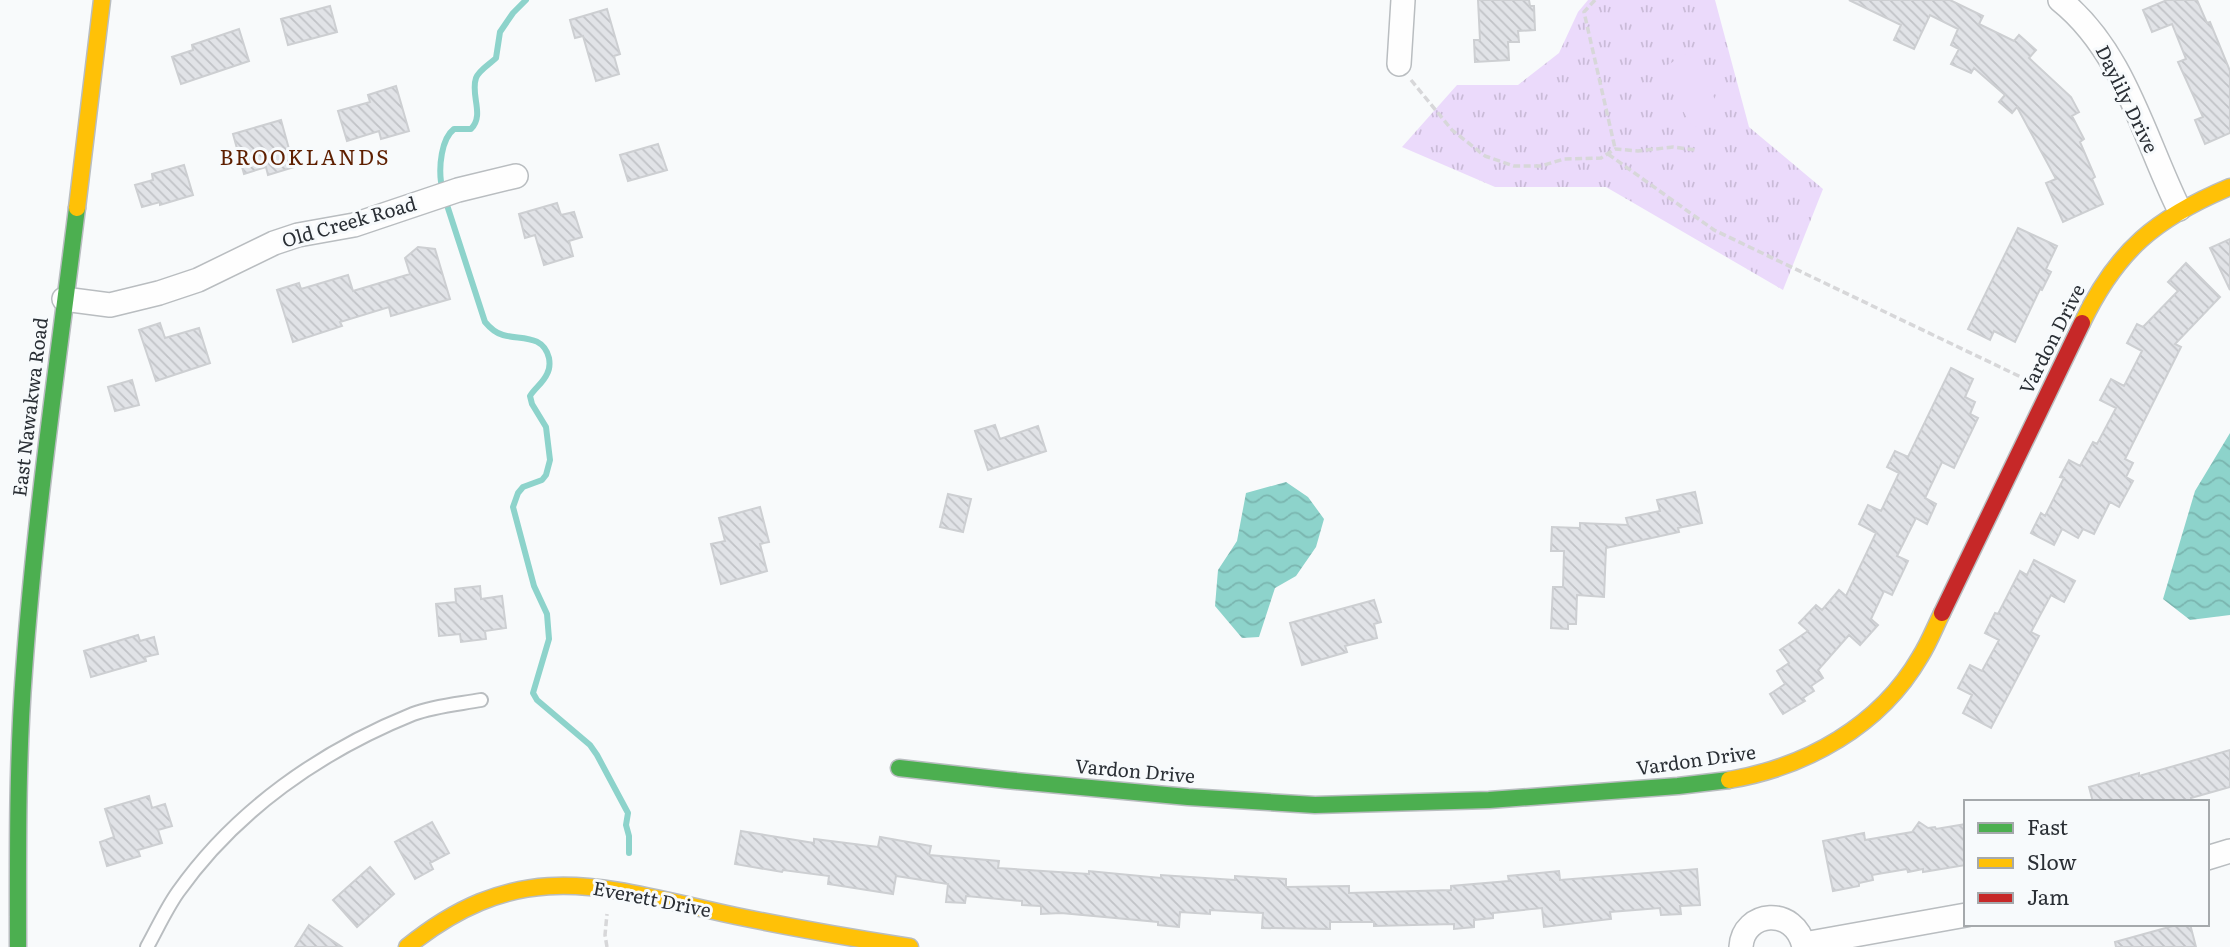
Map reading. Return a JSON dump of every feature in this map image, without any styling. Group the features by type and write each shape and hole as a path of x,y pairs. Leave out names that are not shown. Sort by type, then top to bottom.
{"street":[{"name":"East Nawakwa Road","path":"18,947 19,758 24,670 37,530 102,0"},
{"path":"1399,64 1403,0"},
{"name":"Daylily Drive","path":"2060,0 2084,23 2115,67 2179,209"},
{"name":"Old Creek Road","path":"64,299 110,305 159,293 298,235 354,225 458,190 516,176"},
{"name":"Vardon Drive","path":"899,768 955,776 1224,800 1314,805 1429,803 1631,790 1720,781 1783,766 1826,748 1876,713 1897,691 1920,658 2092,303 2116,265 2141,237 2179,209 2230,187"},
{"path":"2209,857 2230,851"},
{"name":"Everett Drive","path":"407,947 467,906 527,888 561,885 607,888 810,932 910,947"},
{"path":"1741,947 1746,932 1754,924 1777,917 1794,924 1804,946 1964,915"}],"lane":[{"path":"146,947 178,892 209,855 231,830 285,783 349,744 415,713 481,700"}],"path":[{"path":"1595,0 1584,12 1615,149"},
{"path":"1399,64 1452,130 1485,156 1514,166 1542,166 1564,159 1601,158 1615,149 1674,147 1696,150"},
{"path":"1608,154 1714,230 2049,391"},
{"path":"607,947 605,935 608,914"}],"green space":[{"path":"1588,0 1715,0 1749,127 1823,189 1783,290 1606,187 1495,187 1402,147 1457,85 1518,85 1559,53 1578,12"},
{"path":"1688,53 1722,111 1693,128 1659,70"}],"water":[{"path":"2230,433 2230,615 2190,620 2163,599 2195,491"},
{"path":"1286,482 1308,497 1324,519 1316,547 1296,576 1275,588 1259,637 1242,638 1215,606 1218,570 1237,541 1246,493"}],"building":[{"path":"1478,0 1529,0 1530,6 1534,6 1535,30 1518,31 1519,42 1508,42 1509,60 1475,62 1474,40 1480,40"},
{"path":"1849,0 1950,0 1983,16 1979,24 2014,41 2019,35 2036,50 2029,58 2071,97 2079,112 2072,116 2084,139 2080,142 2103,204 2063,222 2046,183 2056,179 2017,107 2012,113 1999,102 2005,95 1974,68 1971,73 1951,64 1959,49 1951,45 1958,29 1930,15 1914,49 1894,40 1901,25"},
{"path":"2167,0 2197,0 2207,23 2210,22 2230,71 2230,133 2205,144 2195,120 2203,117 2178,62 2186,59 2172,24 2152,32 2143,10"},
{"path":"330,6 337,32 288,45 281,19"},
{"path":"607,9 620,54 614,56 619,74 596,81 583,36 575,38 570,20"},
{"path":"239,29 249,61 181,84 172,57 193,50 192,45"},
{"path":"396,86 409,131 381,139 379,131 347,141 338,111 370,102 368,95"},
{"path":"281,120 294,167 268,175 266,167 244,174 233,134"},
{"path":"658,144 667,170 628,181 620,155"},
{"path":"184,165 193,195 160,205 160,202 142,207 135,185 153,180 152,174"},
{"path":"557,203 561,215 574,212 582,237 569,241 573,256 544,265 535,235 525,238 519,214"},
{"path":"2018,228 2057,246 2046,269 2051,272 2015,342 1994,331 1990,340 1968,329"},
{"path":"2230,239 2230,290 2210,248"},
{"path":"418,247 435,249 450,299 391,316 389,307 340,322 342,326 293,342 277,290 299,283 301,289 348,275 353,291 410,274 405,258"},
{"path":"2186,263 2220,297 2175,344 2181,347 2125,459 2133,463 2126,477 2133,481 2119,507 2110,502 2094,534 2083,529 2078,538 2062,529 2054,545 2031,533 2041,513 2045,516 2064,478 2060,477 2069,460 2080,466 2093,442 2097,444 2116,408 2100,400 2111,379 2124,386 2142,351 2127,343 2137,324 2143,327 2178,291 2168,282"},
{"path":"160,323 165,338 199,328 210,363 156,381 139,330"},
{"path":"1951,368 1973,379 1965,397 1975,402 1970,414 1978,418 1954,468 1942,462 1925,498 1936,504 1927,524 1916,518 1897,556 1908,561 1892,595 1884,591 1871,619 1878,625 1860,645 1849,635 1818,670 1823,678 1811,686 1814,691 1803,698 1805,701 1783,714 1770,694 1785,684 1777,671 1789,663 1780,650 1808,631 1799,623 1816,605 1822,610 1839,590 1846,596 1876,533 1859,524 1868,505 1881,511 1899,473 1887,467 1895,451 1908,457"},
{"path":"132,380 139,405 115,411 108,387"},
{"path":"995,425 1000,439 1038,426 1046,451 988,470 975,431"},
{"path":"1695,492 1702,523 1678,528 1679,532 1606,548 1604,597 1577,595 1576,624 1568,624 1568,629 1551,628 1553,587 1563,587 1564,551 1551,551 1552,527 1580,528 1580,523 1628,525 1626,518 1660,511 1657,500"},
{"path":"948,494 971,499 963,532 940,527"},
{"path":"760,507 769,542 760,544 767,571 721,584 711,544 725,541 719,518"},
{"path":"2034,560 2075,581 2064,602 2051,595 2031,632 2039,636 1991,728 1963,713 1972,695 1958,688 1970,665 1982,671 1999,640 1985,633 2020,571 2027,575"},
{"path":"480,586 481,599 502,596 506,628 485,631 486,639 461,642 460,634 439,636 436,604 456,602 455,589"},
{"path":"1374,600 1381,622 1374,624 1377,638 1345,646 1347,652 1302,665 1290,623"},
{"path":"138,635 140,641 154,637 158,654 145,657 146,661 91,677 84,651"},
{"path":"2230,750 2230,787 2192,800 2092,800 2089,787 2139,773 2139,776"},
{"path":"149,796 152,808 165,804 172,826 158,830 162,843 138,850 140,856 107,866 100,842 114,837 105,809"},
{"path":"432,822 449,853 430,863 433,869 415,879 395,842"},
{"path":"1919,822 1928,828 1936,829 1964,824 1964,865 1923,872 1923,869 1908,872 1907,869 1872,875 1873,880 1859,883 1859,886 1833,891 1823,841 1864,833 1865,840 1912,832"},
{"path":"741,831 814,843 814,839 878,847 880,837 931,846 929,855 999,861 998,868 1089,874 1089,871 1161,878 1161,875 1235,880 1235,876 1286,879 1286,887 1349,886 1349,893 1451,890 1451,886 1509,881 1508,876 1559,871 1560,880 1697,869 1700,905 1680,906 1681,914 1661,915 1660,908 1610,912 1611,919 1544,927 1542,908 1493,913 1493,918 1474,920 1474,927 1454,929 1454,924 1374,926 1374,922 1330,922 1330,929 1262,928 1263,913 1210,910 1210,914 1180,912 1179,927 1158,925 1158,922 1061,913 1041,914 1041,906 1022,905 1022,901 966,896 965,903 946,902 948,884 896,876 893,894 828,884 829,876 735,864"},
{"path":"370,867 394,894 357,927 333,900"},
{"path":"309,925 342,947 295,947"},
{"path":"2173,926 2191,926 2196,947 2116,947 2115,942"}],"waterway":[{"path":"441,182 441,161 446,139 454,129 471,129 475,123 477,75 496,58 500,32 526,0"},
{"path":"446,202 485,322 500,334 537,341 546,350 549,358 548,372 530,396 546,427 550,460 546,475 542,480 523,487 513,507 534,586 547,614 549,639 533,693 537,700 590,745 597,755 628,813 626,825 629,853"}],"traffic: fast":[{"path":"18,947 19,774 24,671 41,497 77,208"},
{"path":"899,768 1188,797 1315,805 1489,800 1729,780"}],"traffic: slow":[{"path":"77,208 102,0"},
{"path":"2082,323 2109,275 2141,239 2181,211 2230,187"},
{"path":"1729,780 1758,774 1813,754 1862,723 1884,704 1903,682 1923,652 1942,613"},
{"path":"407,947 449,918 489,899 528,889 566,886 646,896 779,925 910,947"}],"traffic: jam":[{"path":"1942,613 2082,323"}],"district":[{"name":"BROOKLANDS","path":"305,158"}]}
